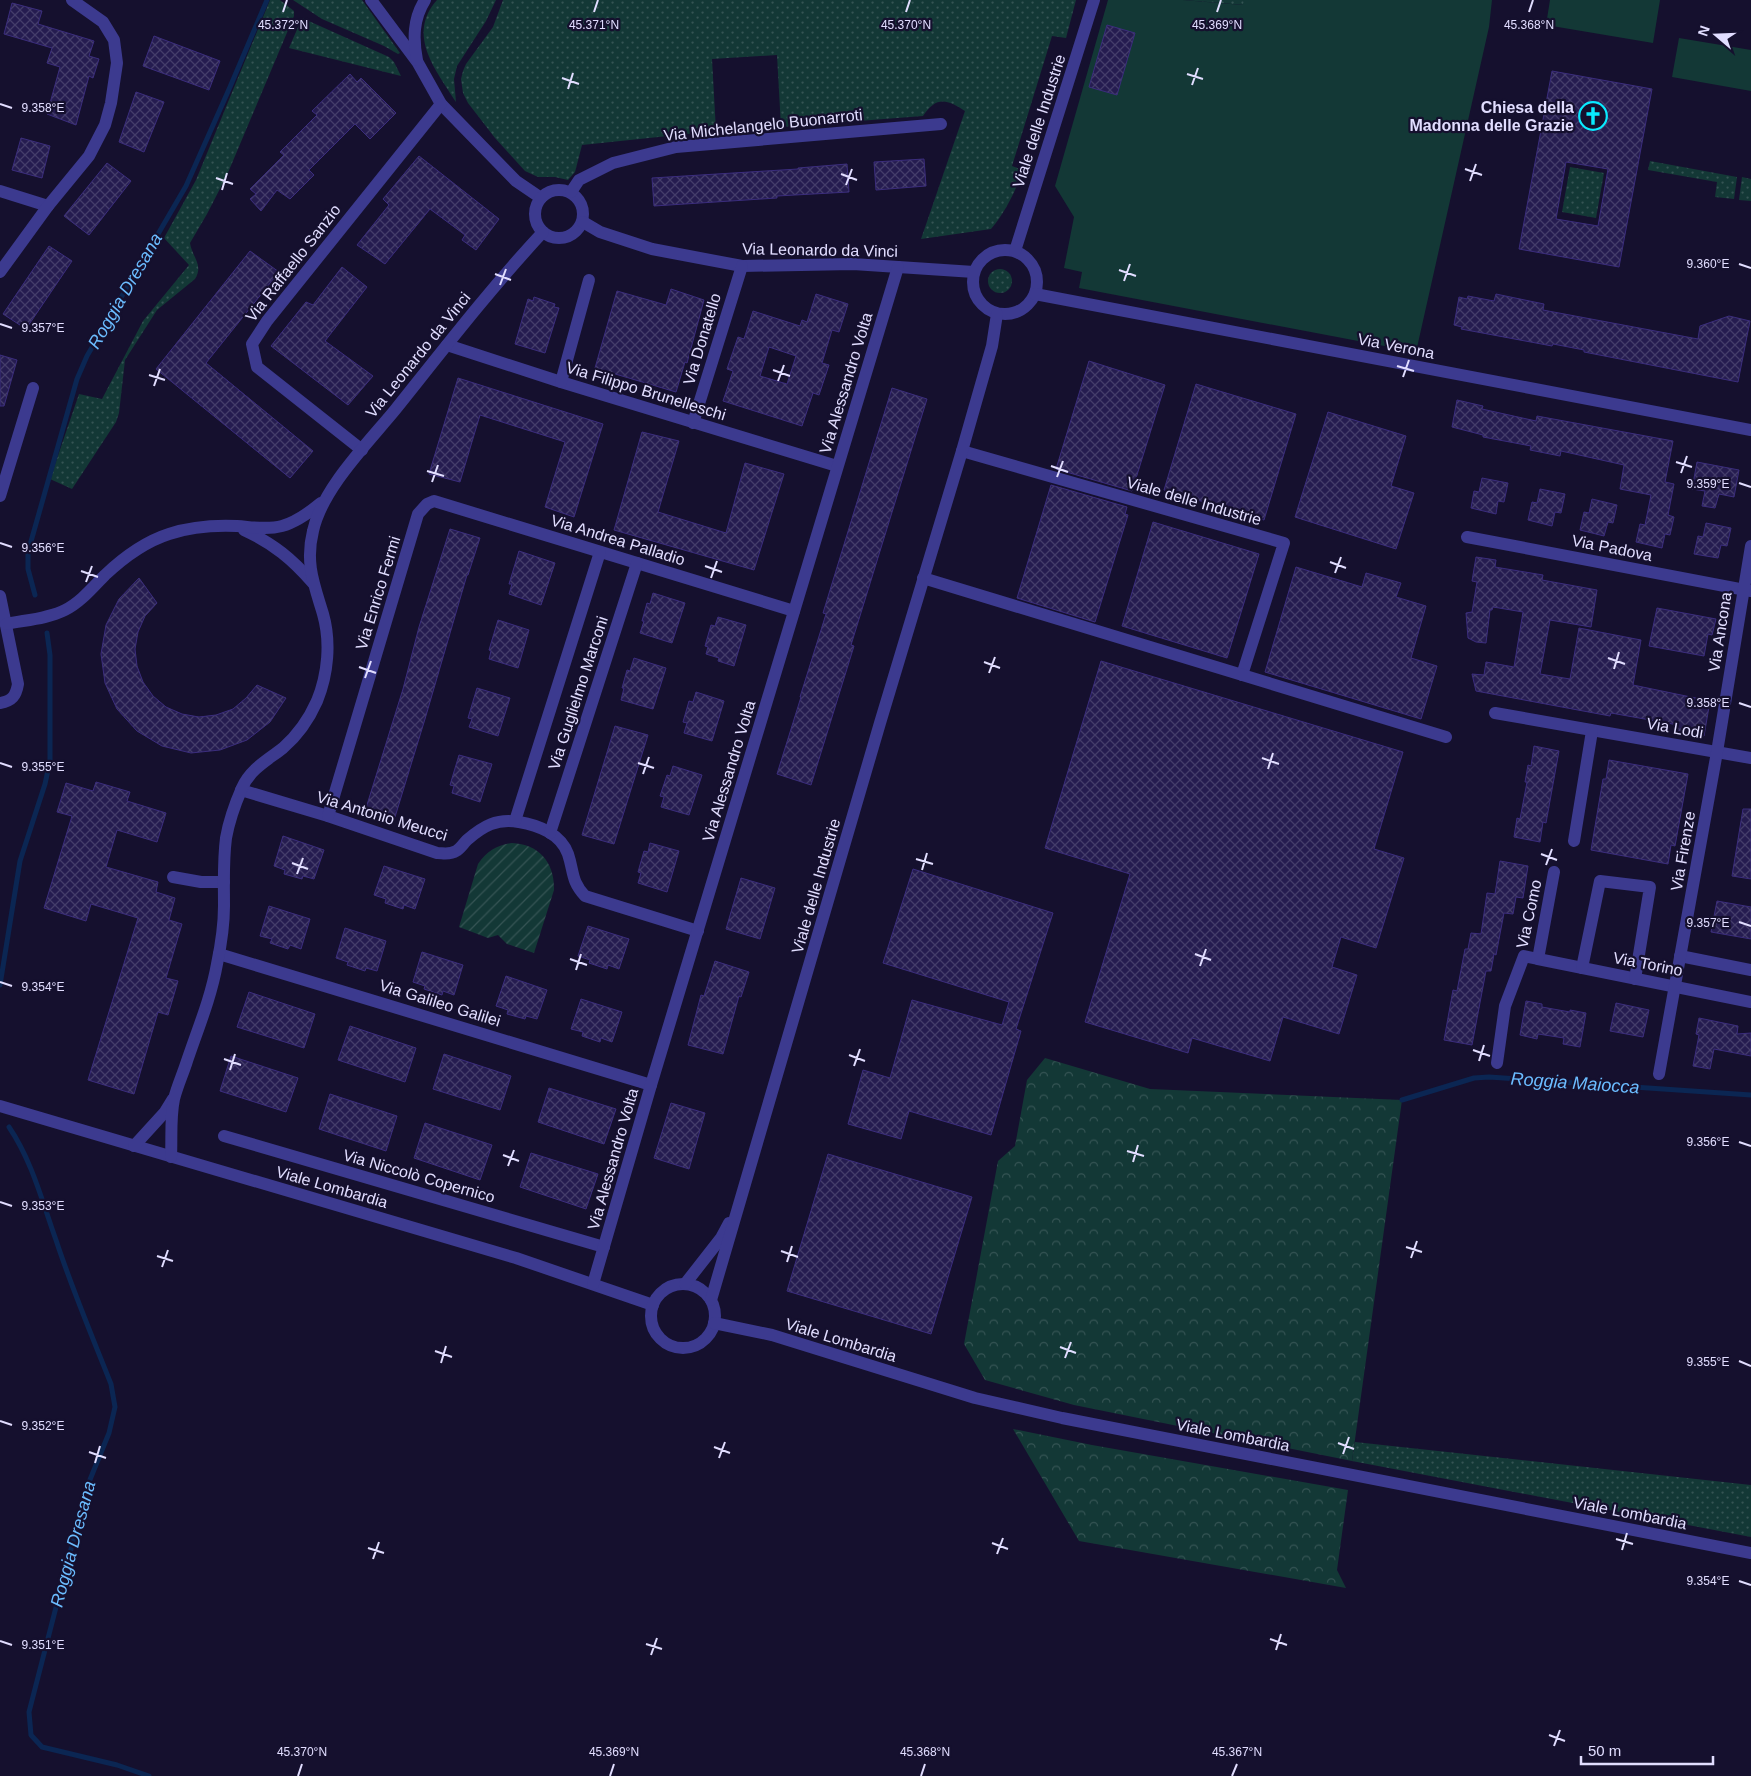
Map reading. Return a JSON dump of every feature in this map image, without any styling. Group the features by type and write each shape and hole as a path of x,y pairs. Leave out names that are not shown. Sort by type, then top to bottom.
{"street":[{"path":"0,272 48,206 80,169 98,140 109,111 115,82 117,56 112,35 98,18 72,0"},
{"path":"371,0 418,63 441,104 516,181 541,198"},
{"path":"418,63 415,30 418,13 425,0"},
{"name":"Viale delle Industrie","path":"1015,252 1094,0"},
{"name":"Via Raffaello Sanzio","path":"362,450 257,367 252,344 267,321 441,104"},
{"name":"Via Michelangelo Buonarroti","path":"571,192 579,180 613,163 676,147 941,124"},
{"path":"557,189 571,192 577,196 581,203 584,212 583,222 577,231 570,236 561,239 552,237 543,232 537,225 535,208 541,198 549,192 557,189"},
{"path":"0,192 48,206"},
{"name":"Via Leonardo da Vinci","path":"583,222 600,232 652,249 742,266 853,264 974,272"},
{"name":"Via Leonardo da Vinci","path":"134,1146 165,1112 174,1097 208,998 223,932 226,840 241,790 252,772 284,747 300,730 312,711 321,691 326,669 327,636 310,562 311,541 316,521 324,502 362,450 447,345 511,267 543,232"},
{"path":"995,251 1015,252 1024,256 1036,273 1037,284 1035,294 1024,309 1007,315 987,310 979,303 974,293 972,282 974,272 986,256 995,251"},
{"name":"Via Donatello","path":"693,423 742,266"},
{"name":"Via Alessandro Volta","path":"593,1284 651,1085 898,267"},
{"path":"561,382 589,280"},
{"name":"Via Verona","path":"1035,294 1751,430"},
{"name":"Viale delle Industrie","path":"711,1300 962,451 992,346 998,314"},
{"name":"Via Filippo Brunelleschi","path":"447,345 693,423 837,466"},
{"path":"0,496 33,388"},
{"name":"Viale delle Industrie","path":"962,451 1284,543 1242,675"},
{"name":"Via Andrea Palladio","path":"434,501 794,610"},
{"name":"Via Enrico Fermi","path":"328,816 418,514 427,504 434,501"},
{"name":"Via Leonardo da Vinci","path":"235,526 258,528 283,526 309,513 324,502"},
{"path":"6,624 43,617 64,610 83,597 130,554 160,537 193,528 235,526"},
{"name":"Via Leonardo da Vinci","path":"235,526 258,536 279,549 314,583"},
{"name":"Via Padova","path":"1467,536 1747,590"},
{"name":"Via Ancona","path":"1717,752 1747,590 1751,546"},
{"name":"Via Guglielmo Marconi","path":"516,821 600,552"},
{"name":"Via Guglielmo Marconi","path":"550,832 637,563"},
{"path":"923,578 1446,738"},
{"path":"0,596 18,684 12,699 0,703"},
{"name":"Via Lodi","path":"1495,713 1751,758"},
{"path":"1574,841 1592,730"},
{"name":"Via Firenze","path":"1659,1074 1717,752"},
{"name":"Via Antonio Meucci","path":"241,790 446,854 455,852 484,826 496,822 516,821 529,823 550,832 559,840 568,852 574,883 585,896 698,930"},
{"name":"Via Como","path":"1497,1063 1505,1006 1524,956 1538,959 1554,872"},
{"path":"173,877 201,882 224,882"},
{"path":"1582,968 1600,880 1650,887 1635,979"},
{"name":"Via Galileo Galilei","path":"219,954 651,1085"},
{"name":"Via Torino","path":"1680,956 1751,970"},
{"name":"Via Torino","path":"1538,959 1751,1002"},
{"name":"Via Leonardo da Vinci","path":"171,1157 174,1097"},
{"name":"Viale Lombardia","path":"0,1106 516,1258 653,1305"},
{"name":"Via Niccolò Copernico","path":"224,1136 604,1247"},
{"name":"Viale delle Industrie","path":"685,1284 721,1238 740,1204"},
{"path":"685,1284 695,1286 711,1300 715,1315 714,1323 707,1337 695,1346 674,1347 664,1342 654,1330 651,1315 653,1305 665,1289 685,1284"},
{"name":"Viale Lombardia","path":"714,1323 772,1335 975,1398 1062,1418 1751,1553"}],"green space":[{"path":"270,0 280,0 294,11 294,16 227,175 190,243 198,265 195,279 157,310 125,360 119,413 116,422 72,489 50,479 79,394 102,399 143,321 189,265 164,238 196,180"},
{"path":"293,0 362,0 400,53 398,54 322,19"},
{"path":"437,0 496,0 486,21 457,66 454,79 456,102 433,65 424,39 424,26 428,13"},
{"path":"503,0 1076,0 1066,38 1052,36 1012,166 1023,170 1006,208 991,229 921,239 965,111 953,104 942,101 933,105 923,116 781,127 777,55 712,59 716,131 582,145 575,172 568,180 555,177 538,177 525,171 495,138 468,103 463,93 461,79 466,64 493,27"},
{"path":"1108,0 1183,0 1243,5 1244,0 1492,0 1489,27 1416,352 1079,288 1082,272 1064,268 1074,217 1055,186"},
{"path":"1183,0 1244,0 1244,5"},
{"path":"1550,0 1660,0 1653,43 1546,25"},
{"path":"302,18 389,57 394,62 401,76 289,48"},
{"path":"1679,38 1751,50 1751,91 1672,77"},
{"path":"1650,161 1737,177 1734,199 1715,197 1717,182 1648,170"},
{"path":"1570,167 1604,173 1596,218 1562,212"},
{"path":"1742,177 1751,179 1751,201 1739,200"},
{"path":"1000,269 1009,272 1012,281 1009,290 1000,293 991,290 988,281 991,272"},
{"path":"512,843 530,847 544,857 552,871 554,880 554,890 534,953 507,944 498,935 488,938 459,927 478,864 493,849"},
{"path":"1045,1058 1150,1089 1402,1100 1352,1461 1074,1405 985,1380 964,1344 998,1161 1015,1146 1027,1080"},
{"path":"1013,1429 1092,1445 1348,1490 1337,1570 1346,1588 1079,1541"},
{"path":"1355,1442 1751,1485 1751,1537 1352,1461"}],"building":[{"path":"12,3 42,11 38,24 94,41 89,56 99,59 93,78 89,76 76,125 47,114 60,67 47,63 52,48 4,34"},
{"path":"1107,25 1135,33 1117,95 1089,87"},
{"path":"154,36 220,61 209,90 143,66"},
{"path":"1552,71 1652,89 1619,267 1519,249","holes":["1566,162 1608,169 1598,226 1556,219"]},
{"path":"350,74 357,82 361,78 396,113 370,139 355,124 309,170 314,175 290,199 277,190 261,211 250,199 256,194 250,189 284,155 280,152 317,115 312,111"},
{"path":"136,92 164,102 144,152 119,142"},
{"path":"21,138 50,146 42,178 12,170"},
{"path":"419,156 499,219 476,250 462,240 465,235 430,209 385,264 357,245 389,205 383,199"},
{"path":"924,159 926,186 876,190 874,162"},
{"path":"107,163 131,181 89,235 64,216"},
{"path":"847,164 849,192 654,206 652,178"},
{"path":"49,246 72,261 26,329 3,314"},
{"path":"250,251 279,272 206,363 313,451 290,478 156,369"},
{"path":"342,267 367,287 325,341 373,376 348,405 271,346 306,302 313,305"},
{"path":"671,289 704,300 687,363 685,362 676,392 595,368 617,291 666,305"},
{"path":"816,294 848,304 839,332 832,330 822,363 829,365 819,395 813,393 802,426 723,401 733,371 727,369 738,337 744,339 753,311 800,326 802,320 807,322","holes":["769,347 796,356 787,384 760,376"]},
{"path":"1496,294 1544,304 1543,310 1698,339 1700,326 1729,316 1750,321 1738,382 1584,352 1584,350 1553,344 1552,346 1461,329 1462,327 1454,325 1459,297 1467,299 1468,296 1494,301"},
{"path":"534,297 555,304 554,307 559,308 545,353 515,344 528,299 533,301"},
{"path":"0,355 17,360 4,406 0,406"},
{"path":"1089,361 1165,385 1132,491 1056,469"},
{"path":"458,378 603,424 574,517 545,507 565,442 480,415 460,482 429,474"},
{"path":"1196,384 1296,414 1264,520 1164,490"},
{"path":"892,388 927,399 851,645 854,646 811,785 777,774 826,614 823,613"},
{"path":"1457,400 1483,406 1482,409 1536,421 1537,416 1673,441 1665,482 1674,484 1668,515 1674,517 1670,535 1665,534 1662,548 1636,542 1640,524 1645,525 1651,495 1620,489 1624,465 1561,451 1560,456 1530,450 1531,446 1483,437 1483,435 1452,427"},
{"path":"1328,412 1406,436 1391,486 1414,493 1396,549 1295,517"},
{"path":"642,432 679,441 658,512 726,533 745,463 784,474 754,570 614,530"},
{"path":"1697,462 1739,470 1734,497 1719,494 1715,508 1702,506 1705,491 1692,489"},
{"path":"1482,478 1508,483 1504,502 1498,501 1496,514 1471,508 1474,491 1479,492"},
{"path":"1051,485 1127,507 1125,514 1128,515 1095,622 1017,598"},
{"path":"1540,489 1565,494 1561,513 1555,512 1552,526 1528,520 1532,502 1537,503"},
{"path":"1592,499 1617,505 1613,523 1608,522 1604,536 1580,530 1584,512 1589,513"},
{"path":"1153,522 1259,554 1227,658 1122,626"},
{"path":"1706,523 1731,528 1727,546 1721,545 1718,558 1694,554 1698,536 1703,537"},
{"path":"450,529 480,538 467,575 395,817 366,808"},
{"path":"519,551 555,563 541,605 509,594 512,584 509,584"},
{"path":"1476,557 1496,560 1495,567 1543,575 1542,580 1597,590 1591,627 1550,620 1540,674 1570,679 1579,628 1641,640 1633,685 1710,701 1704,736 1677,731 1678,725 1611,713 1610,716 1476,691 1472,674 1484,675 1486,662 1514,667 1523,612 1493,607 1490,610 1486,643 1476,642 1468,638 1466,613 1472,612 1477,582 1472,581"},
{"path":"1296,567 1362,587 1366,573 1401,583 1396,597 1426,606 1411,658 1437,666 1421,719 1265,672"},
{"path":"139,578 157,603 145,616 138,632 135,649 137,666 143,682 153,696 166,707 182,714 199,717 216,715 233,709 257,685 286,698 270,722 247,740 220,750 191,753 162,746 137,731 117,709 105,683 101,654 106,625 119,599"},
{"path":"653,593 685,603 672,643 640,633 647,603 650,604"},
{"path":"1657,608 1716,619 1712,635 1708,634 1704,656 1649,646"},
{"path":"718,617 746,625 734,666 718,661 719,658 706,654 708,647 705,646 711,625 715,626"},
{"path":"498,620 529,630 518,668 489,659 491,651 489,650"},
{"path":"634,658 666,668 653,709 621,700 627,670 630,671"},
{"path":"1101,661 1403,752 1374,849 1404,858 1376,948 1341,937 1332,967 1357,975 1339,1034 1283,1017 1270,1061 1192,1038 1188,1053 1085,1022 1130,874 1045,848"},
{"path":"477,688 510,698 498,736 469,727 472,719 468,718"},
{"path":"696,692 724,701 712,741 684,733 687,723 683,722 689,701 693,702"},
{"path":"615,726 648,735 614,844 582,835"},
{"path":"1534,746 1559,751 1546,823 1543,822 1540,842 1514,837 1517,818 1520,819 1527,782 1525,782 1528,765 1531,766"},
{"path":"459,755 492,764 480,802 452,793 454,786 450,785"},
{"path":"1609,760 1688,774 1675,846 1671,845 1668,864 1591,850 1603,779 1606,779"},
{"path":"673,766 702,775 689,815 661,807 664,797 660,796 667,775 670,776"},
{"path":"96,782 130,792 127,801 166,813 157,842 117,830 106,867 158,882 156,892 175,898 169,920 182,924 166,978 178,981 168,1015 158,1012 134,1094 88,1080 138,918 91,904 86,921 44,908 72,816 57,812 66,783 93,791"},
{"path":"1743,809 1751,809 1751,879 1732,876"},
{"path":"283,836 324,850 314,879 303,876 302,879 284,874 285,870 274,866"},
{"path":"650,843 679,851 667,892 638,883 641,873 638,872 644,851 648,852"},
{"path":"1500,861 1528,866 1523,898 1516,897 1513,914 1504,913 1496,955 1494,954 1491,971 1486,971 1472,1045 1444,1040 1453,990 1457,991 1465,949 1468,949 1471,933 1481,934 1487,893 1495,894"},
{"path":"384,866 425,879 415,909 404,905 403,909 385,903 386,899 374,895"},
{"path":"913,869 1053,913 1016,1029 1021,1031 991,1135 909,1111 901,1139 848,1124 863,1070 890,1078 912,1000 1002,1025 1009,1002 883,963"},
{"path":"741,878 775,888 760,939 726,929"},
{"path":"1717,901 1751,907 1751,939 1711,932"},
{"path":"269,906 310,919 301,949 290,945 288,949 270,943 272,939 260,936"},
{"path":"588,926 629,939 619,969 608,965 607,969 589,963 590,960 578,956"},
{"path":"345,928 386,941 377,971 366,968 365,971 347,965 348,962 336,958"},
{"path":"422,952 463,965 454,995 443,991 442,995 424,989 425,986 413,982"},
{"path":"715,961 749,972 741,997 739,996 723,1054 688,1045 701,995 704,996"},
{"path":"506,976 547,990 537,1019 526,1016 525,1019 507,1014 508,1010 496,1006"},
{"path":"249,992 315,1014 304,1048 237,1027"},
{"path":"581,999 622,1012 612,1042 601,1038 600,1042 582,1036 583,1032 571,1029"},
{"path":"1526,1001 1542,1004 1542,1007 1586,1013 1580,1047 1563,1044 1564,1038 1538,1034 1537,1039 1520,1035"},
{"path":"1616,1003 1649,1010 1643,1037 1610,1031"},
{"path":"1699,1018 1738,1026 1737,1034 1751,1033 1751,1056 1714,1049 1710,1069 1693,1066 1699,1035 1696,1034"},
{"path":"350,1026 416,1048 405,1082 338,1060"},
{"path":"444,1054 511,1076 500,1110 433,1089"},
{"path":"231,1056 298,1078 286,1112 220,1091"},
{"path":"549,1088 616,1109 604,1144 538,1122"},
{"path":"330,1094 397,1116 386,1151 319,1129"},
{"path":"671,1103 705,1113 689,1169 654,1158"},
{"path":"425,1123 492,1145 480,1180 414,1158"},
{"path":"531,1153 598,1174 586,1209 520,1187"},
{"path":"828,1154 972,1197 931,1334 787,1291"}],"waterway":[{"name":"Roggia Dresana","path":"35,595 28,569 28,552 77,379 87,356 186,186 267,0"},
{"name":"Roggia Dresana","path":"0,985 20,861 45,784 50,761 50,655 47,633"},
{"name":"Roggia Maiocca","path":"1402,1100 1474,1078 1489,1077 1751,1095"},
{"name":"Roggia Dresana","path":"9,1127 24,1154 36,1182 82,1312 111,1384 115,1407 109,1433 87,1487 29,1712 31,1735 42,1747 117,1765 149,1776"}],"place":[{"name":"Chiesa della Madonna delle Grazie","path":"1593,116"}]}
